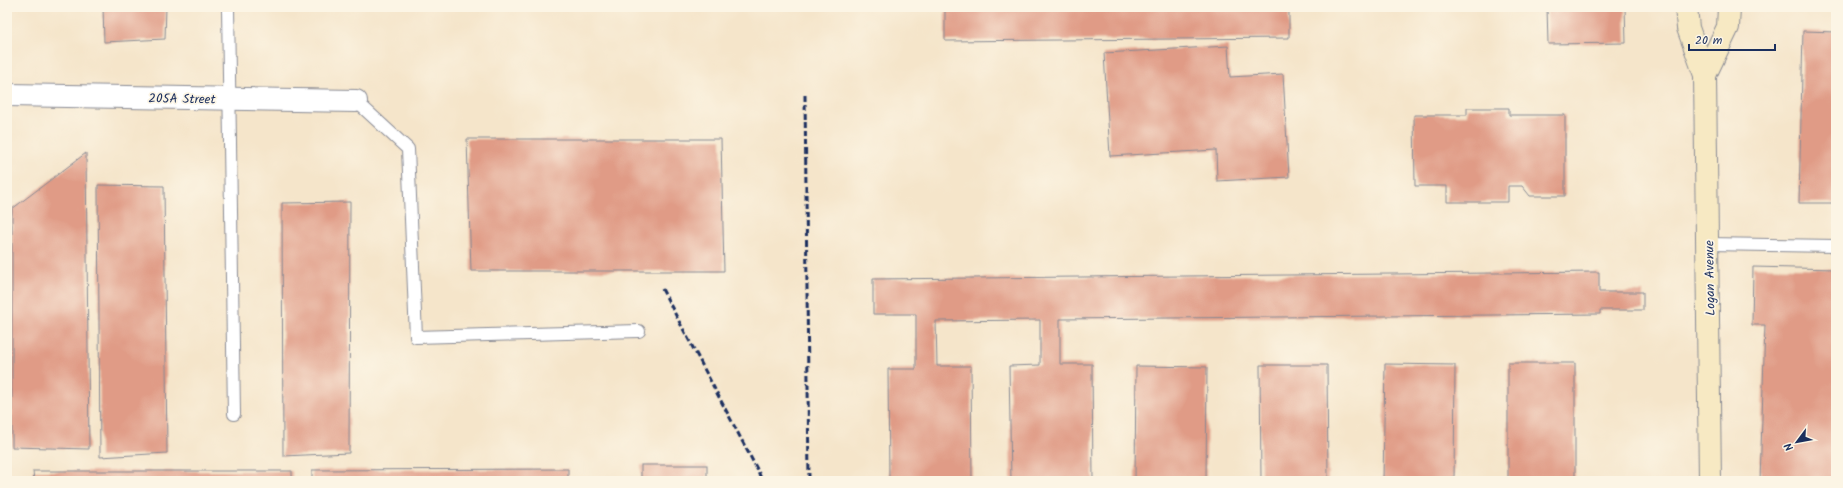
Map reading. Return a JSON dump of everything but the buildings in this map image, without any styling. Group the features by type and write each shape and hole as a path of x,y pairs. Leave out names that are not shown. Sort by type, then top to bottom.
{"main road":[{"name":"Logan Avenue","path":"1686,7 1688,28 1705,75 1710,481"},
{"name":"Logan Avenue","path":"1705,75 1728,27 1729,7"}],"street":[{"name":"205A Street","path":"7,95 356,101"}],"lane":[{"path":"228,7 234,414"},
{"path":"356,101 408,149 416,337 638,331"},
{"path":"1708,244 1836,246"}],"railway":[{"path":"805,95 809,481"},
{"path":"662,289 762,481"}]}
